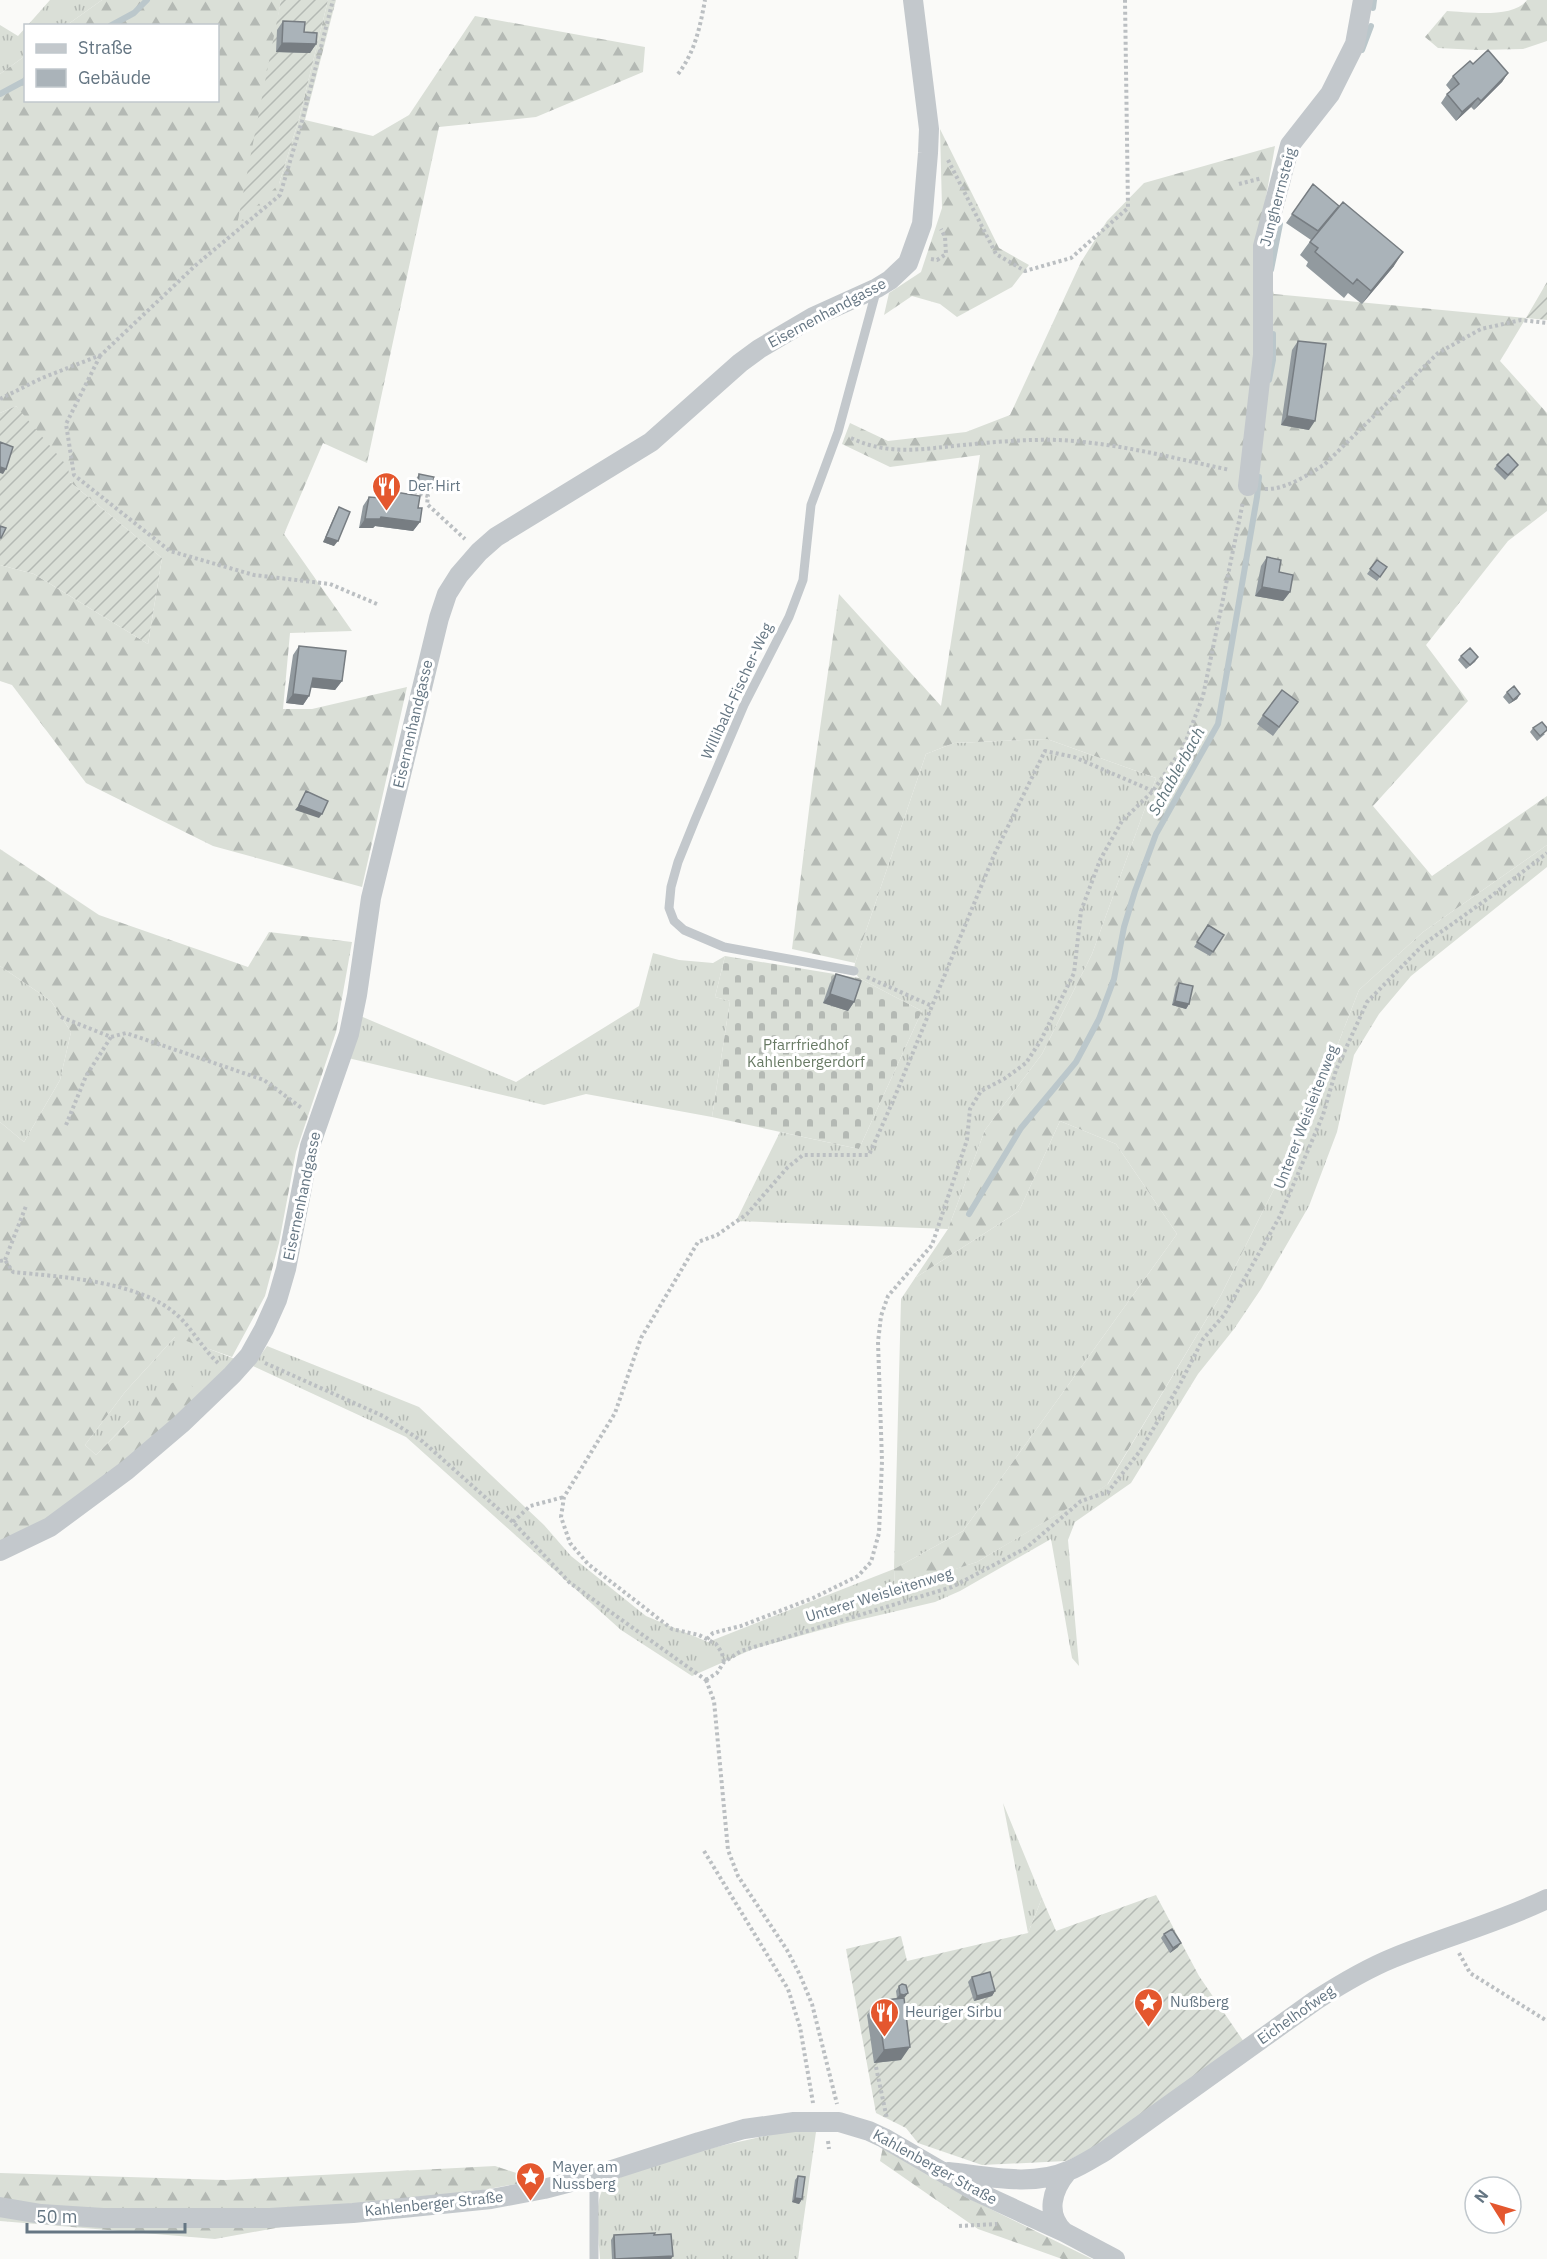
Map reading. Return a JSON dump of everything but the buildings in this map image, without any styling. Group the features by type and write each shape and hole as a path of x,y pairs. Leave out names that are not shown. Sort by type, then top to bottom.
{"street":[{"name":"Eisernenhandgasse","path":"0,1551 50,1527 69,1515 181,1424 249,1356 273,1310 291,1247 305,1167 349,1034 359,984 371,898 439,618 447,594 459,575 496,537 651,441 759,349 813,317 877,288 890,280 908,262 922,224 929,129 913,0"},
{"name":"Jungherrnsteig","path":"1248,486 1263,355 1263,246 1290,145 1329,94 1355,44 1364,0"},
{"name":"Eichelhofweg","path":"940,2171 1029,2178 1050,2177 1067,2172 1129,2135 1342,1983 1392,1958 1490,1924 1547,1899"},
{"name":"Kahlenberger Straße","path":"0,2206 31,2213 78,2218 270,2218 353,2213 491,2199 590,2177 744,2129 794,2122 839,2122 884,2138 975,2191 1064,2232 1115,2259"},
{"path":"1064,2232 1054,2219 1052,2200 1057,2185 1067,2172"}],"lane":[{"name":"Willibald-Fischer-Weg","path":"854,971 724,947 684,930 674,921 669,908 671,887 678,862 695,820 744,705 798,597 803,580 811,505 838,432 877,288"},
{"path":"590,2177 594,2191 594,2259"}],"path":[{"path":"333,0 302,121 280,195 197,264 101,355 66,424 74,475 170,551 254,576 330,584 377,604"},
{"path":"678,74 689,60 697,37 705,0"},
{"path":"946,156 996,254 1025,271 1071,258 1128,208 1125,0"},
{"path":"1272,490 1306,477 1325,464 1438,353 1481,329 1521,320 1547,323"},
{"path":"0,399 42,378 101,355"},
{"path":"838,432 869,447 897,451 984,443 1057,440 1116,445 1231,471"},
{"path":"414,492 428,496 427,504 479,552"},
{"path":"707,1639 713,1633 741,1626 813,1598 858,1576 871,1562 879,1533 882,1461 878,1342 881,1316 888,1296 932,1245 967,1140 970,1109 981,1091 1004,1079 1026,1063 1041,1040 1074,973 1081,911 1100,860 1122,821 1153,791 1184,746 1203,696 1240,511"},
{"path":"724,1662 722,1653 716,1644 699,1635 672,1629 588,1564 570,1543 561,1517 564,1497 615,1413 641,1338 698,1242 717,1234 747,1214 787,1168 803,1155 868,1155 893,1101 994,855 1045,751 1074,757 1153,791"},
{"name":"Unterer Weisleitenweg","path":"706,1680 717,1673 724,1662 741,1651 952,1587 1026,1548 1081,1502 1108,1492 1140,1451 1180,1384 1203,1339 1224,1315 1280,1216 1323,1115 1336,1070 1367,1002 1424,944 1547,853"},
{"path":"854,971 932,1006"},
{"path":"61,1017 111,1037 126,1033 264,1080 319,1120"},
{"path":"66,1125 86,1076 111,1037"},
{"path":"26,1206 2,1260 13,1272 108,1285 155,1299 177,1315 207,1353 232,1375"},
{"path":"249,1356 383,1416 422,1441 513,1522 570,1582 706,1680 714,1701 728,1850 738,1876 787,1950 812,2004 835,2090 839,2122"},
{"path":"513,1522 530,1506 564,1497"},
{"path":"704,1851 788,1989 800,2027 814,2122"},
{"path":"1451,1937 1470,1973 1547,2021"},
{"path":"876,2067 887,2119 884,2138"},
{"path":"959,2226 989,2226 1009,2222 1019,2212"}],"green space":[{"path":"50,0 102,0 68,24 29,24"},
{"path":"102,0 281,0 270,64 279,184 299,119 328,0 336,0 305,120 373,136 409,115 475,16 645,47 643,72 536,117 439,127 367,463 323,443 284,534 352,631 290,633 283,709 312,709 407,687 362,887 213,846 86,783 12,685 0,681 0,565 34,574 148,644 162,558 70,482 16,406 0,413 0,74 24,57 24,102 219,102 219,24 68,24"},
{"path":"281,0 328,0 299,119 279,184 237,225"},
{"path":"1527,0 1547,0 1547,41 1523,49 1478,50 1438,48 1425,37 1447,11 1501,12 1521,6"},
{"path":"0,25 18,36 24,29 24,57 0,74"},
{"path":"940,129 999,248 1029,265 1012,287 957,317 940,304 912,296 884,315 889,293 921,272 942,208"},
{"path":"1275,146 1258,243 1274,294 1526,318 1500,361 1547,413 1547,511 1508,541 1426,645 1468,701 1373,806 1432,876 1547,796 1547,845 1423,932 1359,990 1307,1123 1221,1295 1107,1485 977,1562 895,1589 894,1569 963,1531 1177,1234 1116,1144 1060,1121 1019,1211 915,1278 948,1229 985,1130 1042,1054 1092,954 1156,778 1047,739 954,743 926,754 855,963 792,949 839,594 941,706 980,455 890,467 842,444 850,423 888,441 966,432 1010,415 1081,262 1107,221 1144,183"},
{"path":"1547,282 1547,320 1526,318"},
{"path":"16,406 68,467 70,482 162,558 148,644 34,574 0,565 0,413"},
{"path":"1047,739 1156,778 1092,954 1042,1054 985,1130 948,1229 736,1221 780,1132 859,1149 922,1011 859,978 854,971 926,754 954,743"},
{"path":"1547,845 1547,867 1411,976 1379,1014 1354,1055 1337,1132 1309,1206 1261,1289 1234,1329 1198,1374 1131,1483 1075,1522 1068,1540 1079,1666 1072,1658 1051,1539 960,1591 935,1602 846,1623 753,1649 692,1676 621,1630 406,1437 253,1366 267,1346 419,1407 544,1525 571,1556 646,1616 708,1642 894,1569 895,1588 977,1562 1108,1484 1221,1295 1307,1123 1359,990 1423,932"},
{"path":"0,849 99,915 248,967 269,932 352,942 336,1032 296,1152 279,1243 265,1296 232,1357 175,1337 125,1392 85,1445 96,1455 160,1390 181,1378 212,1401 0,1556 0,1122 24,1142 60,1080 71,1032 51,1001 0,966"},
{"path":"653,953 679,960 713,963 725,956 715,997 730,1001 712,1117 586,1094 544,1105 348,1058 358,1015 516,1082 639,1006"},
{"name":"Pfarrfriedhof Kahlenbergerdorf","path":"725,956 859,978 922,1011 859,1149 712,1117 730,1001 715,997"},
{"path":"0,966 51,1001 71,1032 60,1080 24,1142 0,1122"},
{"path":"1060,1121 1116,1144 1177,1234 963,1531 894,1569 901,1299 915,1278 1019,1211"},
{"path":"176,1336 253,1366 212,1401 129,1421 96,1455 85,1445 125,1392"},
{"path":"1003,1803 1042,1898 1028,1933"},
{"path":"1156,1895 1199,1976 1244,2042 1111,2141 1066,2161 982,2165 918,2143 906,2128 876,2113 846,1949 901,1936 907,1961 1028,1933 1042,1898 1056,1931"},
{"name":"Mayer am Nussberg","path":"790,2131 816,2132 798,2259 600,2259 598,2205 602,2191 613,2181 689,2154"},
{"path":"883,2147 966,2197 1092,2259 1062,2259 978,2229 880,2161"},
{"path":"495,2166 538,2180 215,2239 0,2221 0,2173 225,2180"}],"waterway":[{"path":"114,24 134,13 147,0"},
{"name":"Schablerbach","path":"1373,8 1374,0"},
{"name":"Schablerbach","path":"1362,50 1371,26"},
{"path":"0,94 24,81"},
{"name":"Schablerbach","path":"1271,270 1280,224"},
{"name":"Schablerbach","path":"1269,380 1273,360 1273,334"},
{"name":"Schablerbach","path":"969,1214 1021,1128 1076,1062 1099,1019 1114,979 1124,927 1135,891 1156,834 1218,724 1259,477"}],"place":[{"name":"Der Hirt","path":"387,512"},
{"name":"Nußberg","path":"1149,2028"},
{"name":"Heuriger Sirbu","path":"884,2038"},
{"name":"Mayer am Nussberg","path":"531,2202"}]}
